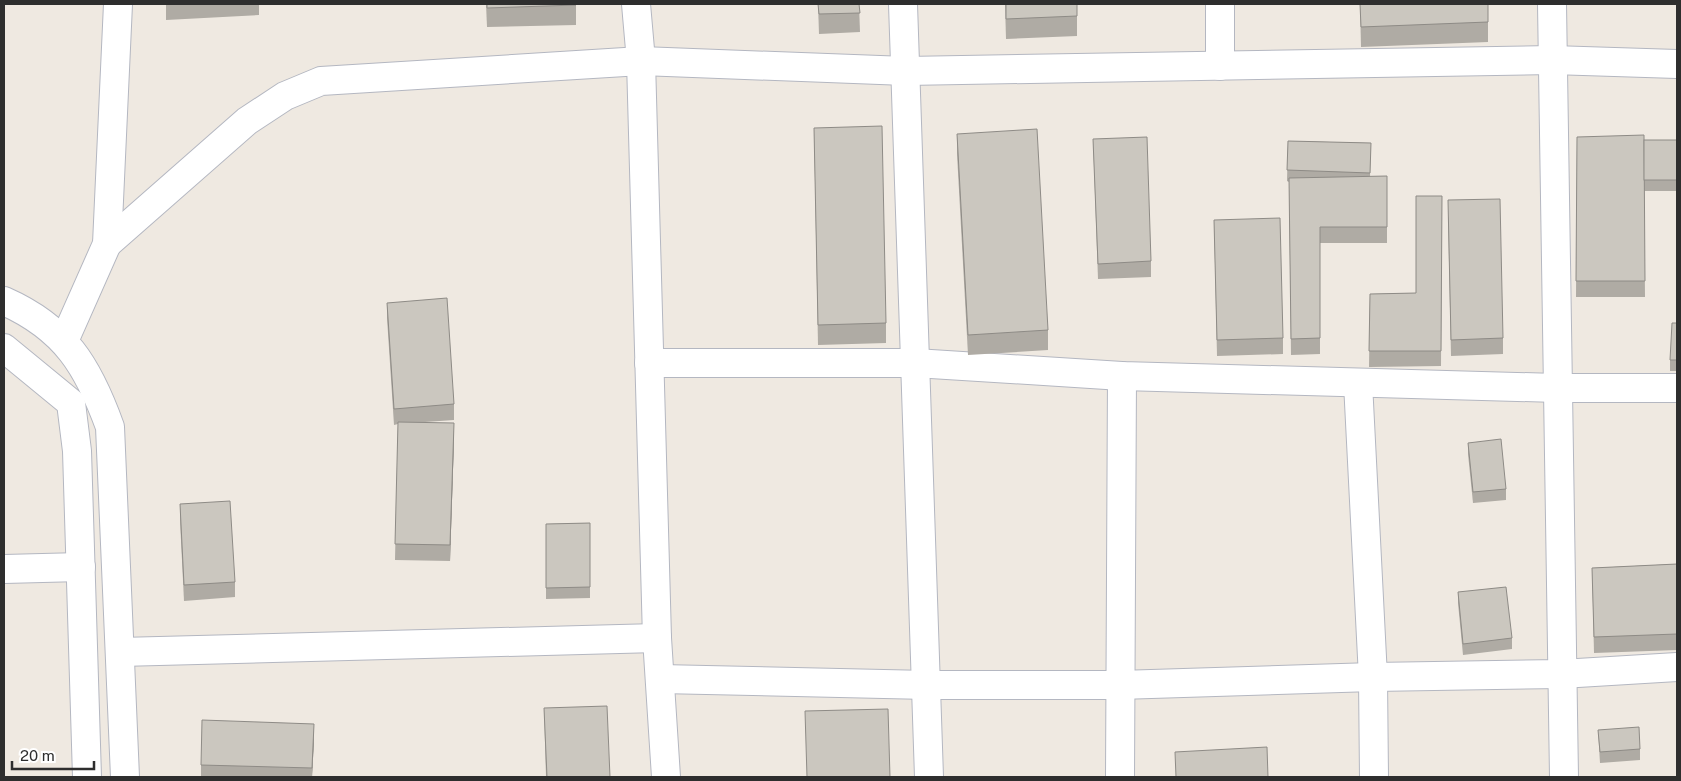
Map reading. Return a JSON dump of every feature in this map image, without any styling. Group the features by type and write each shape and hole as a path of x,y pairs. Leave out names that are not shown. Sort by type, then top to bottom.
{"street":[{"path":"64,341 107,244 118,4"},
{"path":"636,4 641,61 657,638 666,777"},
{"path":"903,4 928,685 929,777"},
{"path":"1220,4 1220,66"},
{"path":"1552,4 1564,777"},
{"path":"107,244 247,121 285,96 321,81 641,61 906,71 1552,60 1677,64"},
{"path":"4,301 41,321 64,341 81,363 98,394 110,428 125,777"},
{"path":"4,348 71,403 77,450 87,777"},
{"path":"649,363 915,363 1122,376 1558,388 1677,388"},
{"path":"1120,777 1122,376"},
{"path":"1358,383 1373,677 1374,777"},
{"path":"4,569 81,567"},
{"path":"120,652 657,638"},
{"path":"660,679 928,685 1119,685 1373,677 1561,674 1677,667"}],"building":[{"path":"487,4 576,4 576,5 487,8"},
{"path":"818,4 859,4 860,13 819,14"},
{"path":"1006,4 1077,4 1077,16 1006,19"},
{"path":"1360,4 1488,4 1488,22 1361,27"},
{"path":"882,126 886,323 818,325 814,128"},
{"path":"1037,129 1048,330 968,335 957,134"},
{"path":"1644,135 1645,281 1576,281 1577,137"},
{"path":"1147,137 1151,261 1098,264 1093,139"},
{"path":"1644,140 1677,140 1677,180 1644,180"},
{"path":"1288,141 1371,143 1370,173 1287,170"},
{"path":"1387,176 1387,227 1320,227 1320,338 1291,339 1289,178"},
{"path":"1416,196 1442,196 1441,351 1369,351 1370,294 1416,293"},
{"path":"1500,199 1503,338 1451,340 1448,200"},
{"path":"1280,218 1283,338 1217,340 1214,220"},
{"path":"447,298 454,404 394,409 387,303"},
{"path":"1672,323 1677,323 1677,360 1670,360"},
{"path":"398,422 454,423 450,545 395,544"},
{"path":"1501,439 1506,489 1473,492 1468,443"},
{"path":"230,501 235,582 184,585 180,504"},
{"path":"590,523 590,587 546,588 546,524"},
{"path":"1677,564 1677,634 1594,637 1592,568"},
{"path":"1506,587 1512,638 1463,644 1458,592"},
{"path":"607,706 610,777 547,777 544,708"},
{"path":"888,709 890,777 807,777 805,711"},
{"path":"202,720 314,724 312,768 201,765"},
{"path":"1639,727 1640,749 1600,752 1598,730"},
{"path":"1267,747 1268,777 1176,777 1175,752"}]}
